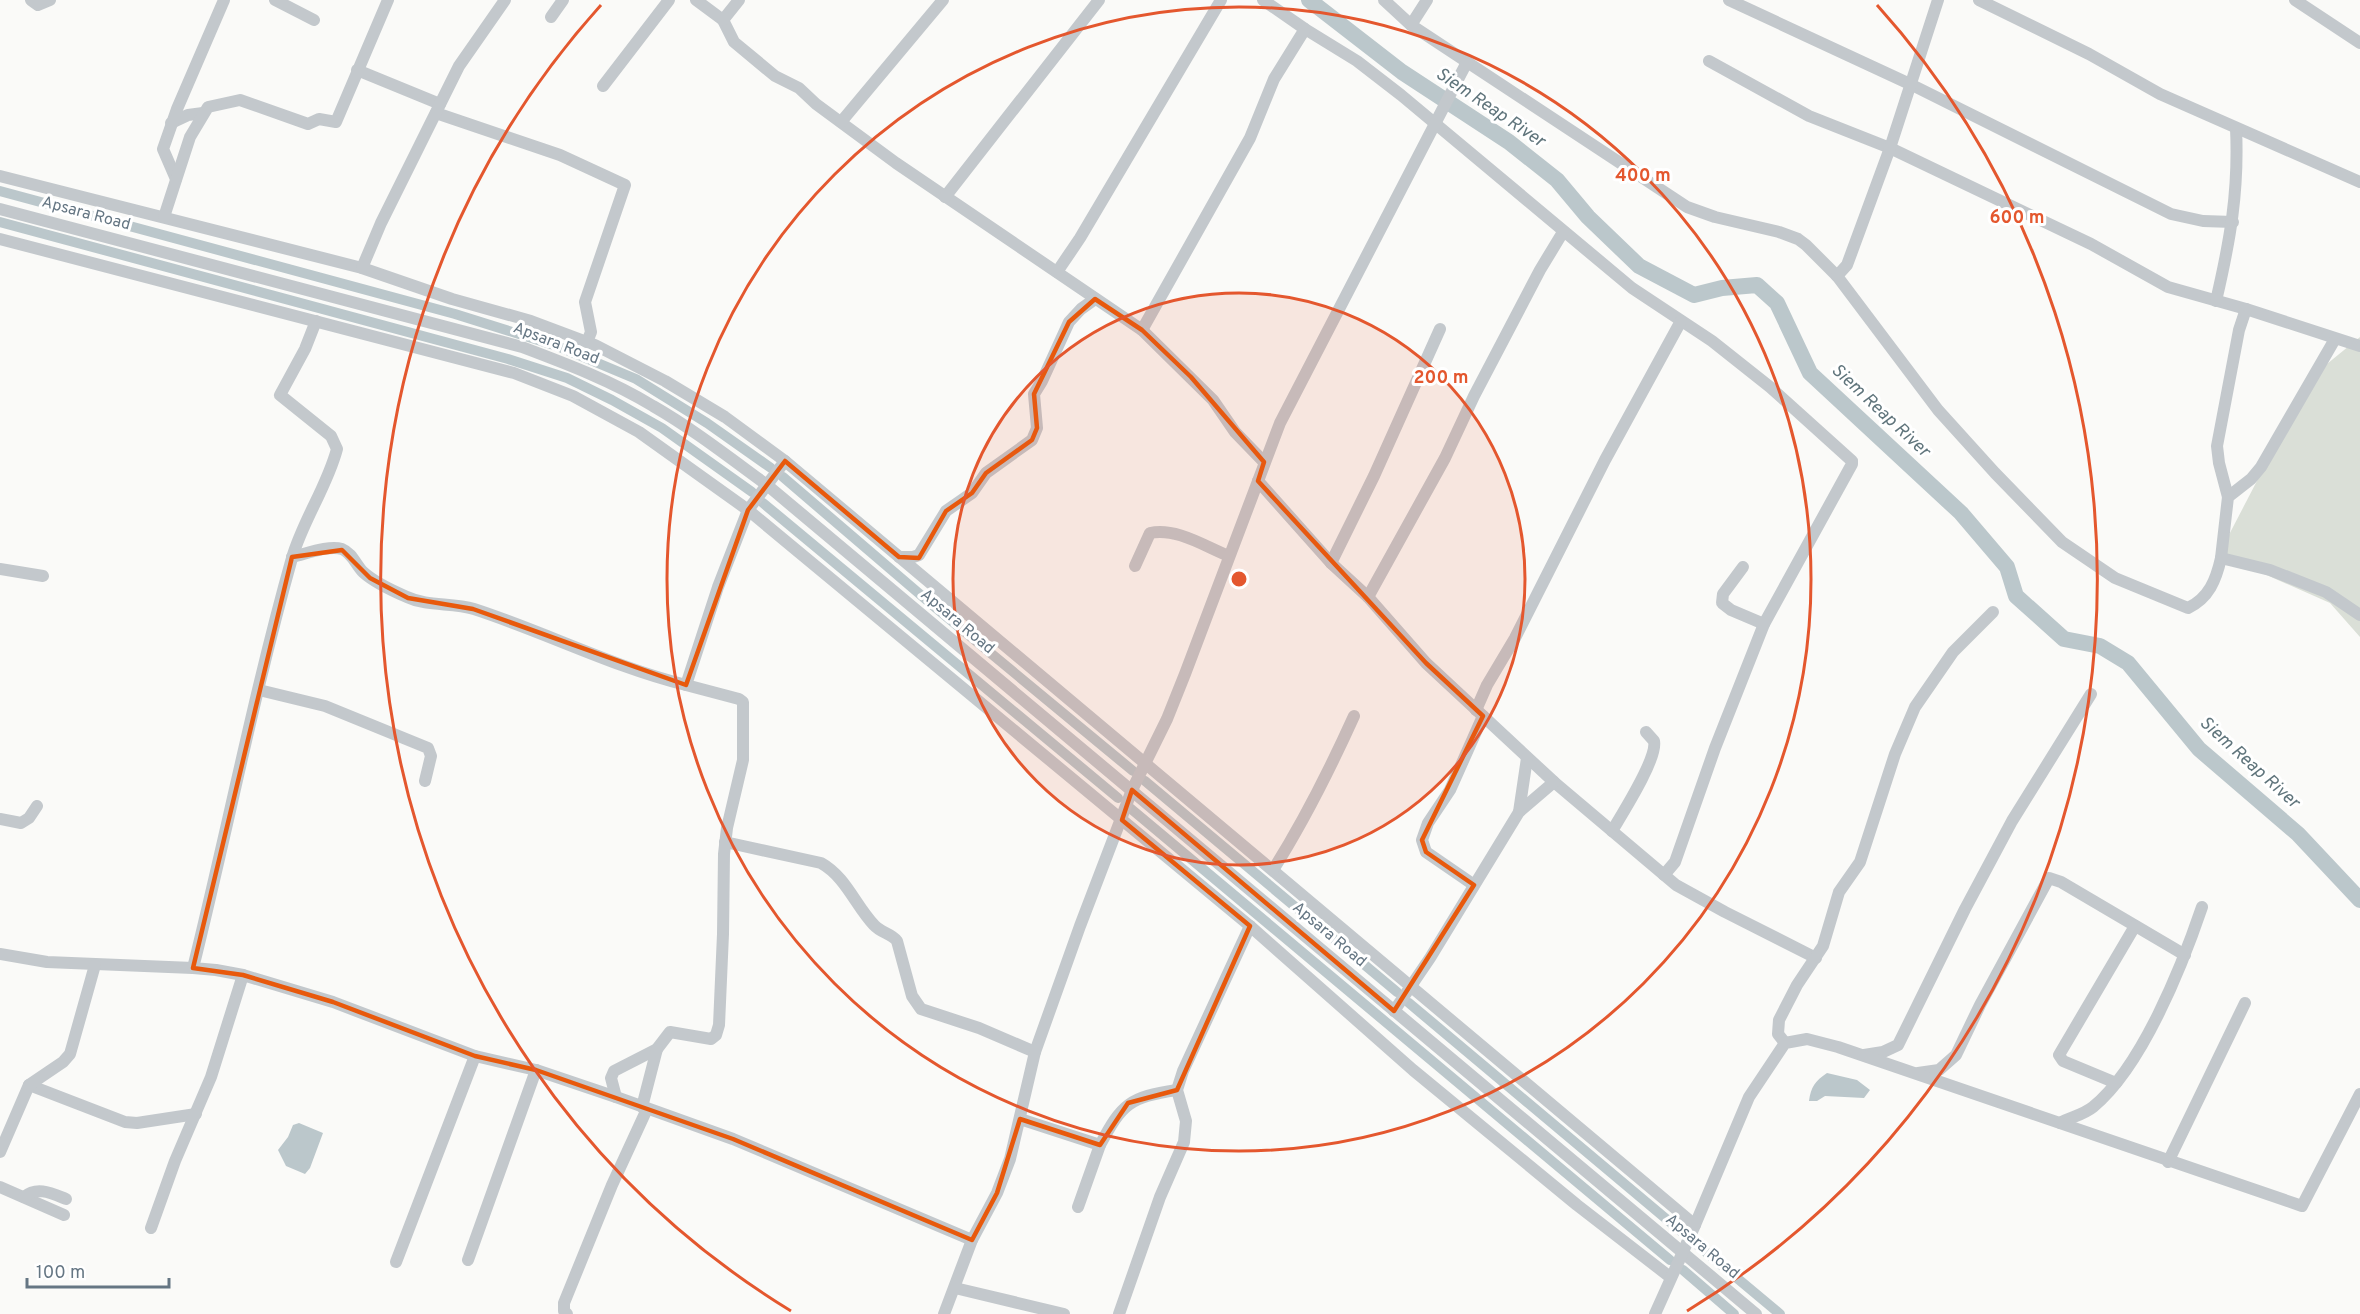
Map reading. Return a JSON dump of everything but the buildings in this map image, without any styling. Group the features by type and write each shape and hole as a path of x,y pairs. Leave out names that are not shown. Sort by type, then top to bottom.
{"street":[{"path":"31,0 38,4 50,0"},
{"path":"176,179 163,149 171,123 224,0"},
{"path":"275,0 314,20"},
{"path":"164,217 190,137 200,123 202,113 208,107 240,100 308,124 319,119 336,122 388,0"},
{"path":"362,268 381,223 464,57 505,0"},
{"path":"551,17 563,0"},
{"path":"603,86 669,0"},
{"path":"696,0 723,20 729,35 744,52 775,76 800,88 816,104 896,163 1142,330 1213,400 1235,432 1264,462"},
{"path":"723,20 739,0"},
{"path":"842,122 942,0"},
{"path":"945,197 1099,0"},
{"path":"1058,272 1221,0"},
{"path":"1263,0 1357,61 1435,119 1563,232 1632,288 1712,341 1770,387 1852,460 1852,465 1764,624 1715,748 1675,862 1664,875"},
{"path":"1384,0 1411,25 1464,67 1687,207 1715,217 1791,236 1814,252 1837,276 1938,410 2048,529 2077,554 2115,578 2188,608 2198,603 2210,590 2221,558 2228,496 2217,446 2239,330 2246,309"},
{"path":"1411,25 1427,0"},
{"path":"1729,0 1911,85 2171,214 2203,221 2233,222"},
{"path":"1837,276 1846,265 1890,148 1938,0"},
{"path":"1979,0 2061,39 2160,94 2360,182"},
{"path":"2295,0 2360,43"},
{"path":"1142,330 1250,138 1274,79 1305,29"},
{"path":"1709,61 1809,116 1890,148 2091,244 2168,287 2246,309 2360,346"},
{"path":"944,1314 972,1240 997,1193 1010,1159 1035,1052 1080,926 1132,790 1146,764 1185,674 1280,423 1435,119 1464,67"},
{"path":"357,70 438,109 594,169 625,185 585,302 591,332 587,342"},
{"path":"171,123 188,115 202,113"},
{"path":"2216,301 2233,222 2238,160 2236,128"},
{"path":"0,176 362,268 452,299 531,321 587,342 665,381 725,417 785,461 1695,1225"},
{"name":"Apsara Road","path":"0,209 522,347 584,370 652,405 700,436 767,485 1756,1314"},
{"path":"1368,597 1445,458 1474,396 1540,270 1563,232"},
{"path":"0,239 514,373 573,396 639,432 748,510 1250,926 1413,1070 1577,1205 1670,1277"},
{"path":"899,557 919,555 946,511 972,493 992,468 1032,440 1037,428 1034,394 1069,322 1095,299"},
{"path":"193,968 292,557 337,449 331,436 280,395 305,350 316,321"},
{"path":"1474,885 1426,852 1422,840 1428,823 1450,790 1487,685 1515,638 1605,460 1681,321"},
{"path":"1332,563 1440,329"},
{"path":"2228,496 2252,479 2261,467 2335,339"},
{"path":"686,685 718,587 748,510 785,461"},
{"path":"1258,481 1332,563 1368,597 1426,663 1554,782 1676,885 1816,958"},
{"path":"1135,566 1150,533 1158,531 1169,532 1229,556"},
{"path":"292,557 335,548 342,550 348,553 370,578 408,598 473,609 654,676 740,699 743,702 743,760 725,842 721,1020 718,1031 713,1038 706,1040 670,1032 657,1049 614,1071 610,1078 616,1097"},
{"path":"2221,558 2270,570 2326,592 2360,615"},
{"path":"1743,567 1723,594 1722,603 1731,610 1764,624"},
{"path":"0,569 43,576"},
{"path":"1785,1043 1778,1034 1779,1020 1797,985 1816,958 1828,932 1839,892 1860,862 1895,754 1915,707 1953,652 1993,612"},
{"path":"259,690 325,706 428,748 431,756 424,781"},
{"path":"1861,1055 1883,1052 1898,1045 1965,909 2012,821 2091,694"},
{"path":"1273,870 1303,820 1354,716"},
{"path":"1612,831 1655,751 1654,741 1646,732"},
{"path":"1519,812 1527,758"},
{"path":"1394,1011 1430,958 1519,812 1554,782"},
{"path":"0,819 21,823 29,818 37,806"},
{"path":"725,842 821,863 828,867 840,878 873,925 897,941 912,996 921,1009 979,1028 1035,1052"},
{"path":"1910,1073 1940,1070 1956,1055 1985,995 2049,878 2061,882 2185,955"},
{"path":"2060,1123 2085,1112 2116,1083 2143,1042 2170,990 2202,907"},
{"path":"1119,1314 1160,1197 1184,1142 1186,1121 1177,1090 1183,1071 1250,926"},
{"path":"2116,1083 2063,1061 2059,1055 2135,926"},
{"path":"0,954 47,962 193,968 243,975 333,1002 475,1056 536,1070 733,1139 972,1240"},
{"path":"0,1152 29,1085 63,1062 70,1054 95,965"},
{"path":"151,1228 175,1161 214,1066 243,975"},
{"path":"2168,1162 2245,1003"},
{"path":"1655,1314 1749,1097 1785,1043 1807,1039 1861,1055 2302,1206 2360,1094"},
{"path":"567,1314 564,1311 564,1304 645,1108 657,1049"},
{"path":"396,1262 475,1056"},
{"path":"468,1260 536,1070"},
{"path":"29,1085 125,1122 137,1123 196,1114"},
{"path":"1078,1207 1100,1145 1114,1118 1128,1103 1161,1092 1177,1090"},
{"path":"1020,1119 1100,1145"},
{"path":"0,1187 64,1215"},
{"path":"24,1197 37,1190 66,1199"},
{"path":"955,1288 1064,1314"}],"highlighted area":[{"path":"1095,299 1142,330 1191,377 1264,462 1258,481 1426,663 1483,716 1422,840 1426,852 1474,885 1394,1011 1132,790 1122,820 1250,926 1177,1090 1128,1103 1100,1145 1020,1119 997,1193 972,1240 733,1139 536,1070 475,1056 333,1002 243,975 193,968 292,557 342,550 370,578 408,598 473,609 686,685 748,510 785,461 899,557 919,558 946,511 972,493 986,473 1032,440 1037,428 1034,394 1069,322"}],"shaded area":[{"path":"2360,337 2360,637 2330,603 2219,554 2311,377"},
{"path":"1827,1073 1857,1080 1870,1090 1864,1098 1825,1096 1817,1101 1809,1101 1814,1085"},
{"path":"299,1123 323,1133 310,1168 305,1174 286,1166 278,1150 288,1137 293,1125"}],"waterway":[{"name":"Siem Reap River","path":"1309,0 1402,72 1509,142 1557,180 1588,217 1639,266 1694,295 1722,288 1757,285 1777,303 1810,373 1961,513 2007,567 2016,596 2064,639 2100,646 2128,663 2199,749 2298,834 2360,900"},
{"path":"0,191 455,314 557,346 636,379 707,423 771,468"},
{"path":"0,222 508,359 567,378 662,428 752,492"},
{"path":"783,477 936,608 1133,771"},
{"path":"763,503 1118,798"},
{"path":"1145,781 1397,992"},
{"path":"1130,808 1670,1260"},
{"path":"1409,1003 1683,1233"},
{"path":"1695,1243 1780,1314"},
{"path":"1683,1270 1734,1314"}]}
